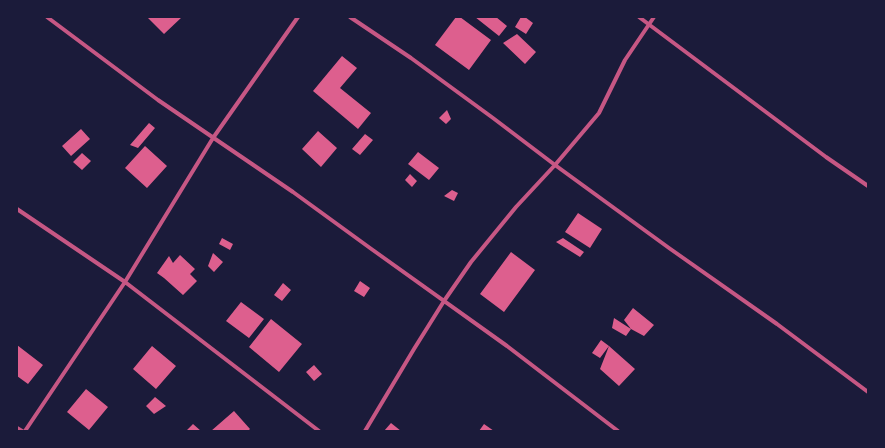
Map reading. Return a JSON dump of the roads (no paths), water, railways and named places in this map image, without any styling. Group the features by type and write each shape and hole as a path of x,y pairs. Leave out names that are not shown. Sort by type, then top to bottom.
{"street":[{"path":"47,17 158,100 294,192 507,346 618,431"},
{"path":"25,431 124,282 213,138 298,17"},
{"path":"350,17 411,58 669,248 778,324 868,392"},
{"path":"640,17 826,157 868,186"},
{"path":"365,431 444,301 471,262 516,207 555,165 599,113 625,60 654,17"},
{"path":"17,209 124,282 319,431"},
{"path":"17,428 22,431"}]}
